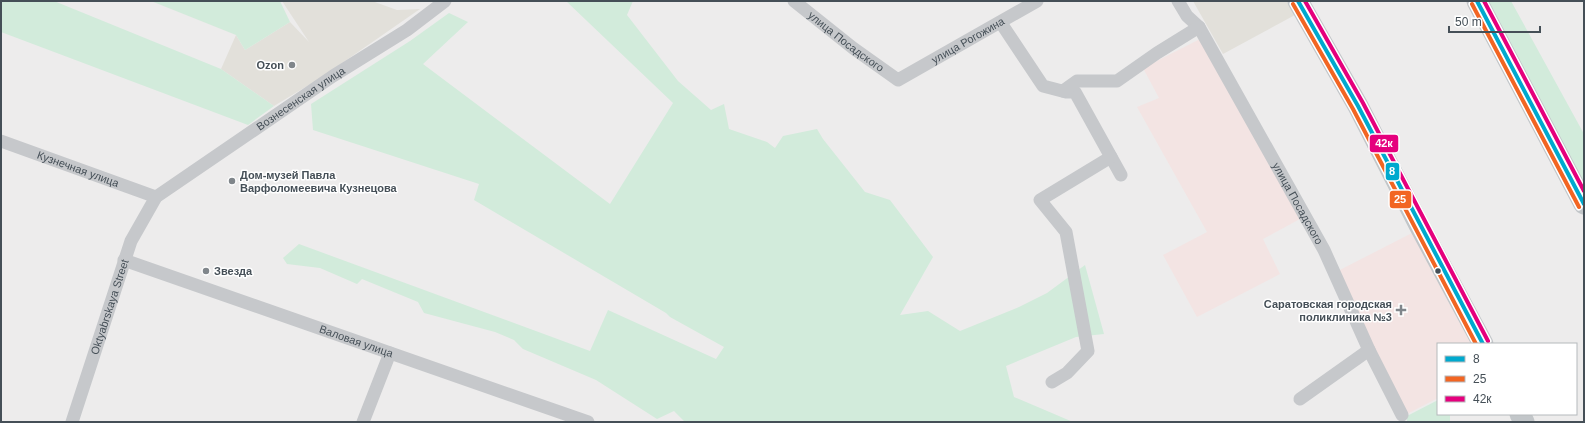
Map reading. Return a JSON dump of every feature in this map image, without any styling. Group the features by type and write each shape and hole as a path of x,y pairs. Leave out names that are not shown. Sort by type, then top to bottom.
{"main road":[{"path":"1298,1 1358,106 1419,225 1482,343"},
{"path":"1477,1 1584,204"}],"street":[{"name":"Вознесенская улица","path":"156,197 332,76 408,30 445,1"},
{"name":"улица Посадского","path":"794,1 853,48 898,80"},
{"name":"улица Рогожина","path":"898,80 1001,23 1037,1"},
{"name":"улица Посадского","path":"1178,1 1187,16 1199,27 1324,250 1369,350 1402,415"},
{"path":"1001,23 1043,86 1063,91 1075,92 1121,175"},
{"path":"1063,91 1077,81 1117,81 1157,53 1199,27"},
{"name":"Кузнечная улица","path":"1,141 156,197"},
{"path":"1052,382 1067,374 1088,351 1066,232 1040,200 1111,157"},
{"name":"Oktyabrskaya Street","path":"72,422 131,241 156,197"},
{"name":"Валовая улица","path":"124,260 588,422"},
{"path":"1300,399 1369,350"},
{"path":"363,422 390,353"}],"shaded area":[{"path":"282,1 372,1 397,10 420,9 322,77 274,106 221,69 236,35 245,50 290,22 309,42"},
{"path":"1193,1 1287,1 1295,15 1223,54"},
{"path":"1200,39 1300,219 1263,239 1280,274 1197,317 1163,255 1207,232 1137,107 1159,98 1143,68"},
{"name":"Саратовская городская поликлиника №3","path":"1412,233 1470,343 1437,343 1437,399 1405,415 1330,275"}],"green space":[{"path":"1,1 54,1 221,69 274,106 248,125 1,32"},
{"path":"151,1 280,1 290,22 245,50 236,35"},
{"path":"566,1 633,1 627,15 678,81 711,110 724,104 729,129 767,142 775,148 783,136 817,129 823,139 865,192 890,200 933,257 900,315 928,311 960,331 1019,307 1047,293 1085,265 1104,334 1076,337 1006,366 1014,397 1073,422 685,422 674,411 657,419 596,380 523,349 514,340 495,332 424,313 418,302 362,279 357,284 320,268 287,264 283,258 299,244 590,351 608,310 716,359 724,347 670,317 666,313 474,200 479,184 313,130 311,104 410,41 449,13 468,22 423,64 610,204 673,103"},
{"path":"1487,1 1511,1 1584,134 1584,187"},
{"path":"1437,401 1437,415 1450,415 1450,422 1407,422 1407,416"}],"transit line":[{"name":"8","path":"1298,1 1358,106 1482,343"},
{"name":"42к","path":"1305,1 1363,103 1488,341"},
{"name":"8","path":"1477,1 1584,204"},
{"name":"42к","path":"1484,1 1584,191"},
{"name":"25","path":"1293,4 1353,109 1475,343"},
{"name":"25","path":"1472,4 1579,207"}],"place":[{"name":"Ozon","path":"292,65"},
{"name":"Дом-музей Павла Варфоломеевича Кузнецова","path":"232,181"},
{"name":"Звезда","path":"206,271"},
{"name":"Саратовская городская поликлиника №3","path":"1401,310"}]}
